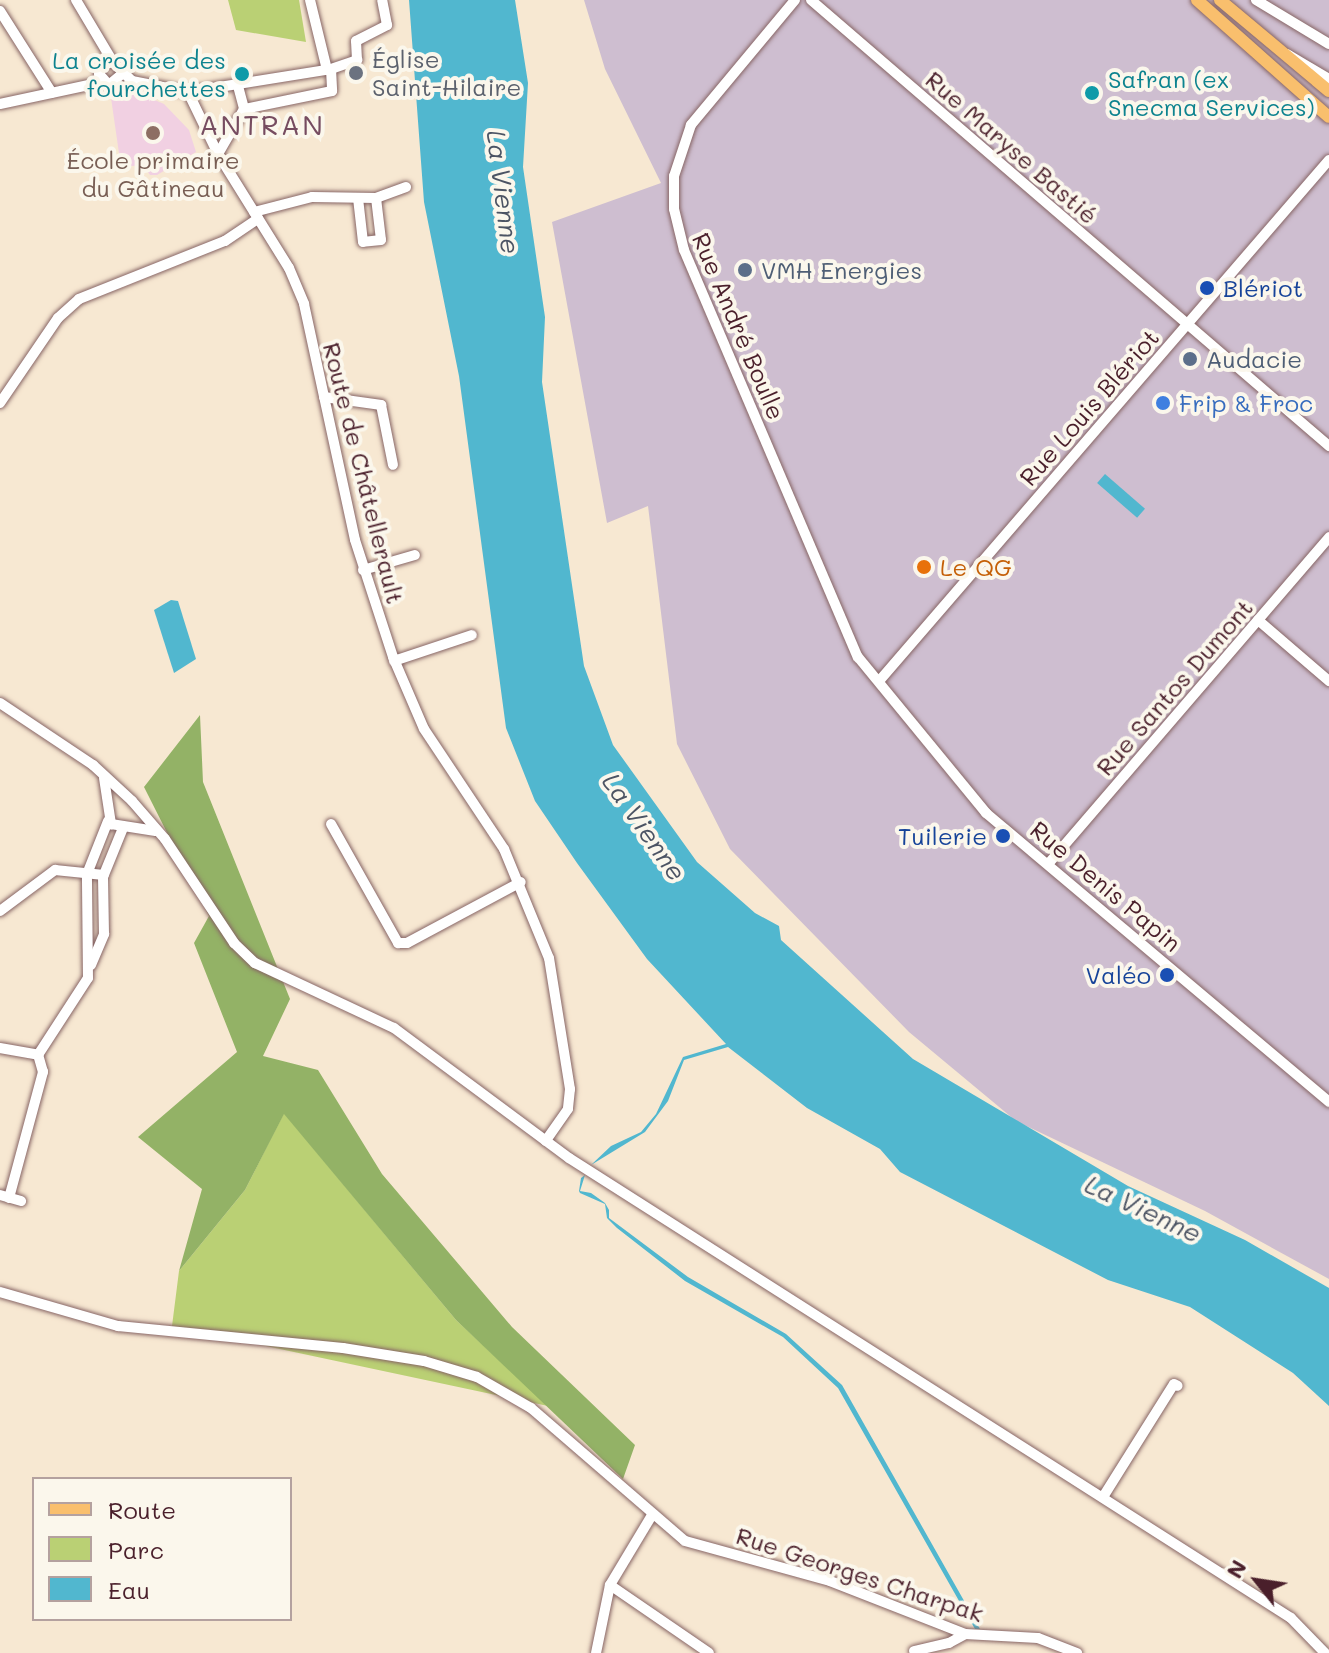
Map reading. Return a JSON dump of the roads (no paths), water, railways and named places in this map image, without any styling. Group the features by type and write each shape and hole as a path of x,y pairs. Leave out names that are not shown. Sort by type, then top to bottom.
{"main road":[{"path":"1197,0 1327,115"},
{"path":"1220,0 1329,91"}],"street":[{"path":"0,104 88,84 105,71 107,51 76,0"},
{"path":"244,109 335,87 310,0"},
{"path":"105,71 120,78 188,92 329,69 357,60 356,41 387,25 382,0"},
{"name":"Rue André Boulle","path":"795,0 691,125 674,176 674,209 684,250 858,657 880,680"},
{"name":"Rue Maryse Bastié","path":"811,0 1329,446"},
{"path":"1256,0 1329,44"},
{"path":"0,11 52,93"},
{"path":"1285,54 1329,79"},
{"path":"105,71 120,78"},
{"path":"218,154 244,109 238,86"},
{"name":"Route de Châtellerault","path":"188,92 218,154 289,268 304,304 363,570 394,661 424,729 487,821 521,882 549,958 565,1037 570,1100 546,1141"},
{"name":"Rue Louis Blériot","path":"880,680 1329,160"},
{"path":"0,403 58,318 79,299 225,241 256,215 312,197 376,198 406,187"},
{"path":"358,198 363,242 381,240 376,198"},
{"path":"324,397 381,405 393,465"},
{"name":"Rue Santos Dumont","path":"1049,863 1329,537"},
{"path":"363,570 415,555"},
{"path":"1258,620 1329,681"},
{"path":"394,661 472,635"},
{"name":"Rue Denis Papin","path":"880,680 980,807 1329,1102"},
{"path":"0,703 104,776 160,833 224,930 255,963 394,1028 546,1141 1291,1618 1324,1652"},
{"path":"91,965 87,874 108,821 110,802 104,776"},
{"path":"110,802 124,797"},
{"path":"38,1055 57,1032 104,934 104,875 136,809"},
{"path":"108,821 160,833"},
{"path":"331,824 398,943 407,943 521,882"},
{"path":"0,911 55,870 104,875"},
{"path":"0,1048 38,1055"},
{"path":"21,1201 4,1197 43,1072 38,1055"},
{"name":"Rue Georges Charpak","path":"0,1292 118,1326 410,1358 492,1384 531,1408 685,1541 830,1581 965,1634 1038,1638 1077,1653"},
{"path":"1103,1497 1174,1384 1178,1386"},
{"path":"596,1653 610,1585 652,1515"},
{"path":"610,1585 709,1653"},
{"path":"914,1651 949,1643 965,1634"}],"water":[{"name":"La Vienne","path":"409,0 515,0 528,83 523,167 545,317 542,382 584,666 613,745 697,862 755,913 779,926 781,940 913,1059 1128,1186 1245,1240 1329,1288 1329,1406 1293,1373 1190,1307 1108,1280 900,1172 880,1149 807,1108 728,1047 684,1060 668,1101 645,1132 591,1165 611,1146 641,1132 656,1114 683,1057 726,1044 647,959 577,863 535,801 506,728 459,376 424,202"},
{"path":"1105,474 1145,509 1137,518 1097,483"},
{"path":"171,600 178,601 196,659 174,673 154,610"},
{"path":"585,1175 580,1191 591,1193 605,1203 609,1218 688,1277 786,1334 842,1385 980,1629 975,1629 838,1388 783,1337 685,1281 617,1228 607,1218 605,1204 580,1193 579,1191 581,1178"}],"place":[{"name":"Église Saint-Hilaire","path":"356,73"},
{"name":"La croisée des fourchettes","path":"242,74"},
{"name":"Safran (ex Snecma Services)","path":"1092,93"},
{"name":"École primaire du Gâtineau","path":"153,133"},
{"name":"VMH Energies","path":"745,270"},
{"name":"Blériot","path":"1207,288"},
{"name":"Audacie","path":"1190,359"},
{"name":"Frip & Froc","path":"1163,403"},
{"name":"Le QG","path":"924,567"},
{"name":"Tuilerie","path":"1003,836"},
{"name":"Valéo","path":"1167,975"}],"district":[{"name":"ANTRAN","path":"262,124"}]}
